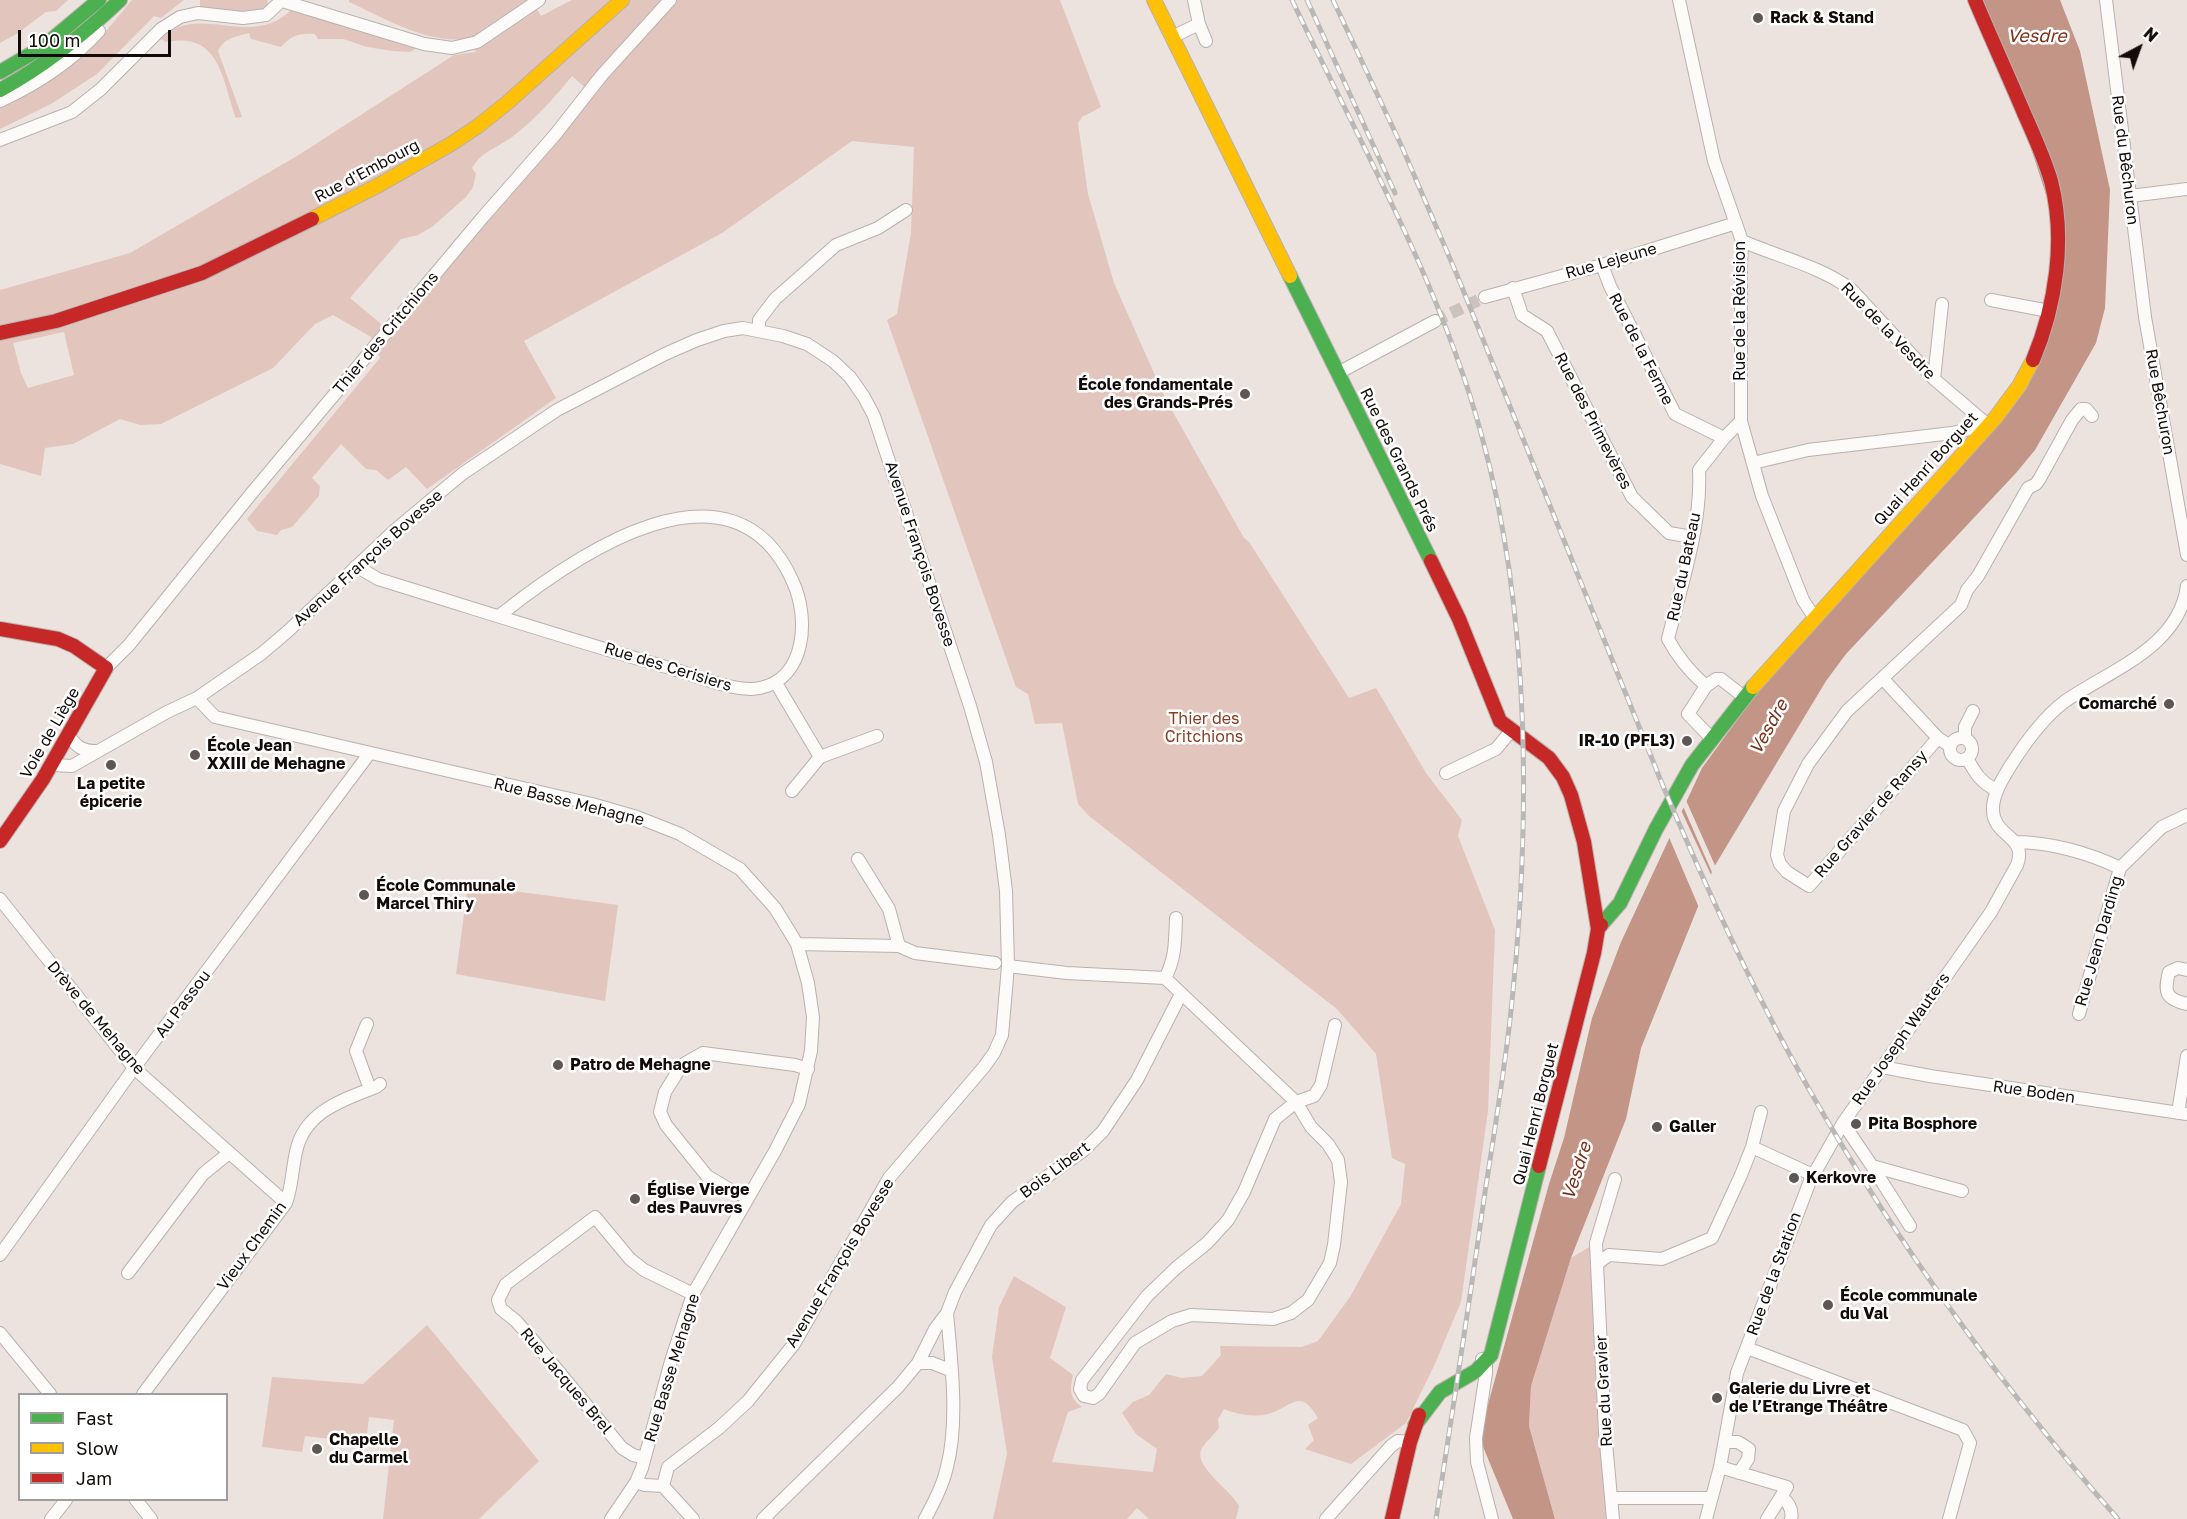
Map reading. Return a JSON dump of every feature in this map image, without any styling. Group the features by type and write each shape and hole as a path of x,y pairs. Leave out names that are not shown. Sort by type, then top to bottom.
{"main road":[{"path":"0,57 35,36 80,0"},
{"path":"0,72 43,47 99,0"},
{"path":"0,90 31,73 64,50 120,0"},
{"name":"Rue d'Embourg","path":"0,333 56,321 202,273 369,190 451,144 507,103 622,0"},
{"name":"Rue des Grands Prés","path":"1154,0 1459,620 1500,721 1539,749 1556,765 1566,782 1582,840 1595,900 1598,929"},
{"name":"Quai Henri Borguet","path":"1482,1360 1495,1339 1594,953 1598,929 1620,903 1684,776 1712,739 1744,697 1814,617 1988,425 2011,397 2036,353 2049,311 2058,253 2056,209 2045,160 1975,0"},
{"path":"0,629 58,639 74,646 106,668"},
{"name":"Voie de Liège","path":"0,841 24,810 52,765 106,668"},
{"path":"1595,900 1607,906 1620,903"},
{"path":"1392,1519 1410,1442 1424,1401 1441,1382 1482,1360"}],"street":[{"path":"0,101 55,71 82,49 102,28 120,0"},
{"path":"0,140 72,112 101,89 160,29 180,17 198,13 243,18 266,15 280,0 424,44 452,48 477,42 539,0"},
{"name":"Thier des Critchions","path":"106,668 129,645 258,485 554,136 602,75 670,0"},
{"path":"1194,0 1199,24 1206,41"},
{"name":"Rue de la Révision","path":"1679,0 1714,161 1742,241 1741,422 1762,496 1803,600 1814,617"},
{"name":"Rue du Bêchuron","path":"2106,0 2145,319"},
{"path":"1172,37 1199,24"},
{"path":"2130,196 2187,189"},
{"path":"759,330 759,320 775,299 836,244 878,228 906,210"},
{"name":"Rue Lejeune","path":"1485,297 1602,265 1736,223"},
{"name":"Rue de la Vesdre","path":"1742,241 1842,282 1934,379 1988,425"},
{"name":"Rue de la Ferme","path":"1602,265 1610,286 1675,414 1725,438"},
{"name":"Rue des Primevères","path":"1514,288 1522,315 1547,331 1632,497 1669,533 1692,537"},
{"path":"1991,300 2049,311"},
{"path":"1934,379 1942,304"},
{"name":"Rue Bêchuron","path":"2145,319 2187,555"},
{"path":"1338,373 1435,321"},
{"name":"Avenue François Bovesse","path":"52,765 72,766 197,698 261,654 395,530 462,474 557,410 665,354 724,331 743,328 759,330 807,344 833,361 850,377 874,416 970,706 986,762 1006,891 1008,966 1002,1035 994,1053 890,1178 794,1344 748,1401 668,1467 663,1485"},
{"name":"Rue Gravier de Ransy","path":"1938,738 1809,886 1787,872 1780,864 1777,855 1784,811 1808,764 1847,711 1961,605 1966,590 1978,576 2028,488 2036,484 2040,478 2072,420 2081,409 2086,409 2092,416"},
{"path":"1725,438 1741,422"},
{"path":"1753,463 1808,450 1952,433 1988,425"},
{"name":"Rue du Bateau","path":"1706,686 1696,678 1679,657 1668,639 1692,537 1700,492 1699,471 1725,438"},
{"path":"499,616 528,593 575,562 624,535 652,523 681,517 710,517 739,523 772,549 789,572 798,594 803,622 802,641 797,658 776,683 820,757"},
{"name":"Rue des Cerisiers","path":"356,566 378,579 743,690 776,683"},
{"path":"2187,593 2175,618 2149,648 2051,713 2016,758 1997,790 1993,812 1995,823 2015,842 2031,842 2099,858 2120,868 2162,827 2187,815"},
{"path":"1712,739 1688,714 1706,686 1716,679 1720,680 1744,697"},
{"name":"Rue Gravier de Ransy","path":"1883,679 1938,738 1950,746"},
{"name":"Rue Basse Mehagne","path":"197,698 215,717 592,804 637,817 680,834 740,869 775,908 797,944 808,983 813,1017 811,1051 799,1104 693,1294 636,1482 611,1519"},
{"path":"1965,738 1965,727 1973,711"},
{"path":"1446,772 1496,749 1511,731"},
{"path":"69,736 75,745 85,751 96,751"},
{"path":"792,791 820,757 877,736"},
{"path":"1965,738 1970,742 1972,749 1967,758 1956,759 1951,754 1950,746 1954,740 1965,738"},
{"name":"Au Passou","path":"0,1256 134,1068 369,754"},
{"path":"1967,758 1980,780 1997,790"},
{"name":"Rue Joseph Wauters","path":"1813,1175 1843,1123 1994,906 2020,857 2015,842"},
{"path":"858,859 889,909 899,946"},
{"name":"Rue Jean Darding","path":"2079,1014 2120,868"},
{"name":"Drève de Mehagne","path":"0,899 134,1068 285,1203"},
{"path":"1165,978 1171,966 1175,947 1176,918"},
{"path":"797,944 899,946 915,953 995,963"},
{"path":"1008,966 1067,973 1165,978 1296,1102 1311,1127 1328,1144 1338,1160 1341,1182 1334,1245 1330,1263 1308,1300 1291,1313 1273,1319 1191,1315 1172,1321 1135,1343 1099,1394 1093,1398 1084,1396 1080,1389 1082,1380 1147,1296 1207,1243 1228,1220 1244,1192 1275,1119 1296,1102 1314,1096 1321,1084 1335,1025"},
{"path":"2187,970 2178,968 2169,972 2165,986 2172,999 2187,1004"},
{"name":"Bois Libert","path":"925,1519 936,1497 949,1459 953,1416 948,1313 955,1292 991,1225 1012,1202 1084,1150 1103,1131 1137,1080 1180,994"},
{"name":"Vieux Chemin","path":"144,1393 285,1203 291,1191 296,1152 306,1127 317,1115 338,1102 375,1086 357,1051 367,1024"},
{"path":"747,1197 707,1176 666,1125 660,1113 665,1092 682,1065 703,1053 795,1065 808,1069"},
{"path":"2182,1114 2187,1056"},
{"name":"Rue Boden","path":"1882,1067 2182,1114"},
{"path":"1598,1263 1609,1255 1662,1259 1712,1238 1752,1147 1761,1112"},
{"path":"1843,1123 1910,1226"},
{"path":"1752,1147 1813,1175"},
{"path":"128,1273 203,1174 229,1153"},
{"path":"1872,1166 1962,1191"},
{"name":"Rue de la Station","path":"1706,1519 1720,1467 1737,1373 1813,1175"},
{"name":"Rue du Gravier","path":"1613,1519 1605,1432 1596,1243 1615,1179"},
{"name":"Rue Jacques Brel","path":"644,1458 633,1455 622,1448 531,1338 501,1309 498,1300 506,1284 595,1217 630,1259 644,1270 693,1294"},
{"name":"Bois Libert","path":"763,1519 898,1387 918,1363 935,1329 948,1313"},
{"path":"0,1333 48,1393"},
{"path":"1747,1348 1963,1430 1970,1443 1949,1519"},
{"path":"1482,1360 1486,1373 1476,1438 1477,1462 1492,1519"},
{"path":"918,1363 932,1364 950,1370"},
{"path":"1326,1519 1390,1446 1398,1441 1410,1442"},
{"path":"1725,1442 1738,1443 1749,1449 1748,1459 1739,1473"},
{"path":"1720,1467 1787,1487 1767,1519"},
{"path":"636,1482 645,1485 663,1485 693,1519"},
{"path":"1782,1497 1788,1503 1792,1514 1791,1519"},
{"path":"1611,1498 1711,1498"},
{"path":"51,1519 65,1501"},
{"path":"137,1501 151,1519"}],"green space":[{"path":"0,0 68,0 56,11 46,12 0,43"},
{"path":"132,0 184,0 161,18 154,16 97,74 51,104 0,129 0,107 74,63 97,42"},
{"path":"200,0 267,0 268,3 267,9 257,14 200,8"},
{"name":"Thier des Critchions","path":"349,0 531,0 541,16 572,0 1060,0 1101,107 1082,117 1078,123 1088,194 1114,283 1165,398 1244,538 1249,542 1349,698 1376,688 1426,773 1462,820 1458,836 1495,930 1488,1111 1461,1302 1434,1366 1406,1423 1351,1464 1305,1449 1314,1440 1308,1425 1318,1418 1306,1403 1296,1401 1271,1413 1253,1416 1224,1409 1218,1419 1219,1428 1201,1450 1200,1457 1208,1471 1239,1506 1236,1519 1149,1519 1137,1508 1127,1519 993,1519 1007,1454 992,1357 999,1307 1014,1276 1066,1307 1050,1358 1073,1375 1072,1393 1082,1407 1068,1412 1052,1462 1153,1472 1157,1449 1136,1434 1122,1413 1133,1402 1149,1395 1166,1374 1182,1378 1202,1376 1221,1355 1220,1346 1302,1347 1318,1341 1350,1297 1401,1204 1405,1164 1392,1158 1376,1054 1337,1009 1089,816 1078,804 1062,723 1035,724 1028,694 1016,687 887,320 897,314 911,233 914,147 852,141 722,233 524,341 556,398 427,489 406,467 388,480 376,470 366,469 341,444 312,478 320,486 319,496 292,527 281,530 277,535 257,531 247,519 380,358 371,337 333,315 315,324 273,368 161,424 140,425 120,419 73,444 45,448 41,476 0,464 0,290 130,253 297,156 454,55 476,52 465,39 435,37 420,33 349,2","holes":["572,76 593,95 392,333 350,298 401,239 418,235 432,227 466,197 473,187 476,174 472,168 476,162 529,123","64,332 74,375 28,388 21,373 13,343"]},
{"path":"293,8 417,48 410,52 393,51 367,47 343,39 318,39 315,34 296,36 281,47 251,39 249,33 231,38 218,51 242,117 236,118 222,74 208,51 198,44 184,41 166,42 161,39 176,28 191,24 260,26 277,20"},
{"path":"468,885 618,905 605,1001 456,974"},
{"path":"1596,1243 1613,1519 1555,1519 1529,1426 1531,1386 1571,1258"},
{"path":"427,1325 539,1461 479,1519 383,1519 394,1420 369,1417 366,1443 305,1436 302,1452 262,1447 272,1377 363,1384"}],"water":[{"name":"Vesdre","path":"1983,0 2060,0 2080,51 2110,190 2105,308 2096,343 2035,450 1846,654 1826,681 1714,867 1641,1048 1626,1119 1571,1258 1531,1386 1529,1426 1555,1519 1513,1519 1479,1437 1549,1184 1564,1138 1592,1018 1621,942 1702,768 1759,690 2027,388 2065,253"}],"pier":[{"path":"1685,798 1717,870 1714,877 1682,804"},
{"path":"1680,808 1713,879 1700,910 1668,835"}],"tunnel":[{"path":"1435,321 1485,297"}],"railway":[{"path":"1292,0 1396,212 1464,376 1498,504 1510,576 1518,650 1523,725 1524,800 1517,948 1501,1087 1436,1519"},
{"path":"1307,0 1395,193"},
{"path":"1333,0 1402,147 1457,275 1663,786 1724,923 1773,1024 1826,1119 1901,1239 2027,1410 2118,1519"}],"traffic: fast":[{"path":"0,72 43,47 99,0"},
{"path":"0,90 33,71 63,49 120,0"},
{"path":"1290,276 1431,561"},
{"path":"1601,925 1620,903 1656,829 1692,765 1753,687"},
{"path":"1415,1425 1440,1392 1476,1371 1491,1355 1539,1166"}],"traffic: slow":[{"path":"312,219 379,185 478,126 622,0"},
{"path":"1154,0 1290,276"},
{"path":"1753,687 1996,417 2019,386 2033,360"}],"traffic: jam":[{"path":"1975,0 2042,155 2051,181 2055,203 2058,249 2053,294 2048,317 2033,360"},
{"path":"0,333 56,321 202,273 312,219"},
{"path":"1431,561 1459,619 1500,721 1549,758 1563,777 1571,795 1584,842 1598,929"},
{"path":"0,629 58,639 74,646 106,668 43,779 0,841"},
{"path":"1539,1166 1594,953 1598,929 1601,925"},
{"path":"1392,1519 1410,1442 1419,1415"}],"place":[{"name":"Rack & Stand","path":"1758,18"},
{"name":"École fondamentale des Grands-Prés","path":"1245,394"},
{"name":"Comarché","path":"2169,704"},
{"name":"IR-10 (PFL3)","path":"1687,741"},
{"name":"École Jean XXIII de Mehagne","path":"195,755"},
{"name":"La petite épicerie","path":"111,765"},
{"name":"École Communale Marcel Thiry","path":"364,895"},
{"name":"Patro de Mehagne","path":"558,1065"},
{"name":"Pita Bosphore","path":"1856,1124"},
{"name":"Galler","path":"1657,1127"},
{"name":"Kerkovre","path":"1794,1178"},
{"name":"Église Vierge des Pauvres","path":"635,1199"},
{"name":"École communale du Val","path":"1828,1305"},
{"name":"Galerie du Livre et de l’Etrange Théâtre","path":"1717,1398"},
{"name":"Chapelle du Carmel","path":"317,1449"}]}
